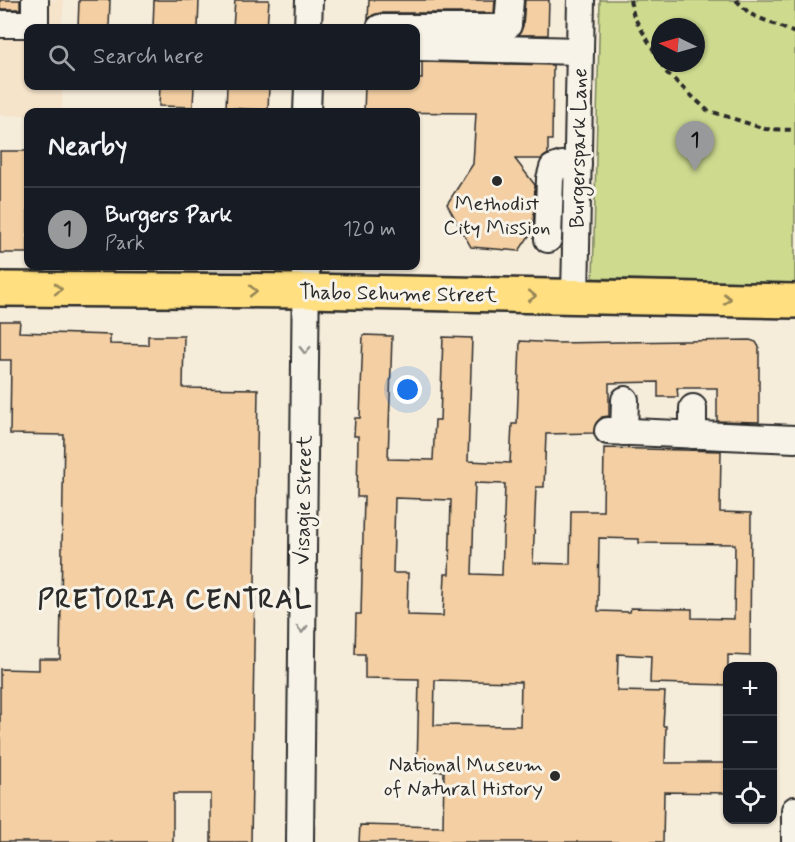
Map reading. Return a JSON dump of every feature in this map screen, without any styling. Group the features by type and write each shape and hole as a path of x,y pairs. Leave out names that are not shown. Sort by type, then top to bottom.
{"main road":[{"name":"Thabo Sehume Street","path":"0,289 305,278 575,297 795,301"}],"street":[{"path":"0,24 35,24 35,0"},
{"path":"308,24 309,0"},
{"path":"420,28 503,28 510,20 510,0"},
{"name":"Burgerspark Lane","path":"575,297 581,0"},
{"path":"420,47 580,51"},
{"path":"307,108 308,90"},
{"path":"548,239 550,179 553,168 578,164"},
{"name":"Visagie Street","path":"300,842 305,278"},
{"path":"625,400 616,432 795,439"},
{"path":"693,408 693,435"},
{"path":"795,810 795,842"}],"path":[{"path":"630,0 634,17 651,45"},
{"path":"736,0 750,14 795,33"},
{"path":"666,72 707,110 765,129 795,130"}],"shaded area":[{"path":"0,0 64,0 61,24 24,24 24,90 62,90 62,108 24,108 24,115 0,115"}],"green space":[{"path":"600,0 795,0 795,283 593,278"}],"building":[{"path":"0,0 20,0 20,9 0,9"},
{"path":"79,0 110,0 109,24 78,24"},
{"path":"154,0 199,0 198,24 153,24"},
{"path":"235,0 269,0 267,24 233,24"},
{"path":"369,0 495,0 494,13 380,13 368,19"},
{"path":"525,0 549,0 548,35 519,35 523,26"},
{"path":"422,62 553,65 552,140 548,140 548,154 541,159 515,159 535,185 533,230 519,251 471,247 447,204 473,164 476,113 420,112 420,108 364,108 365,90 420,90 420,79 422,79"},
{"path":"160,90 194,90 193,107 159,106"},
{"path":"227,90 269,90 268,108 226,108"},
{"path":"0,151 24,151 24,253 0,253"},
{"path":"0,321 20,321 19,332 110,335 110,344 148,345 148,336 184,336 183,388 258,389 251,842 211,842 211,794 173,794 173,842 0,842 0,669 39,670 39,659 60,659 64,435 10,434 11,360 0,360"},
{"path":"363,335 392,336 388,459 433,460 435,420 440,420 443,337 472,338 468,461 510,463 512,424 517,424 520,341 557,343 750,340 756,342 759,347 759,422 717,421 717,388 677,388 678,397 658,397 658,382 609,383 609,416 602,417 596,423 594,433 546,434 544,487 536,487 533,563 570,564 571,511 603,511 604,448 721,451 720,512 751,513 750,656 728,655 728,662 723,662 723,685 650,683 651,656 618,654 617,691 665,692 663,726 666,726 665,763 723,763 723,793 664,792 663,842 359,842 360,825 443,827 444,771 417,771 419,679 365,678 365,654 355,654 356,614 361,614 364,497 357,497 358,436 354,436 355,418 360,418","holes":["475,483 505,484 502,575 472,574","395,498 451,500 449,574 445,574 443,616 407,615 408,573 393,573","599,538 639,539 639,543 735,544 734,619 692,618 692,609 631,608 630,612 598,611","435,680 521,682 520,726 434,725"]}],"place":[{"name":"Burgers Park","path":"695,171"},
{"name":"Methodist City Mission","path":"497,181"},
{"name":"National Museum of Natural History","path":"555,776"}],"district":[{"name":"PRETORIA CENTRAL","path":"175,599"}]}
